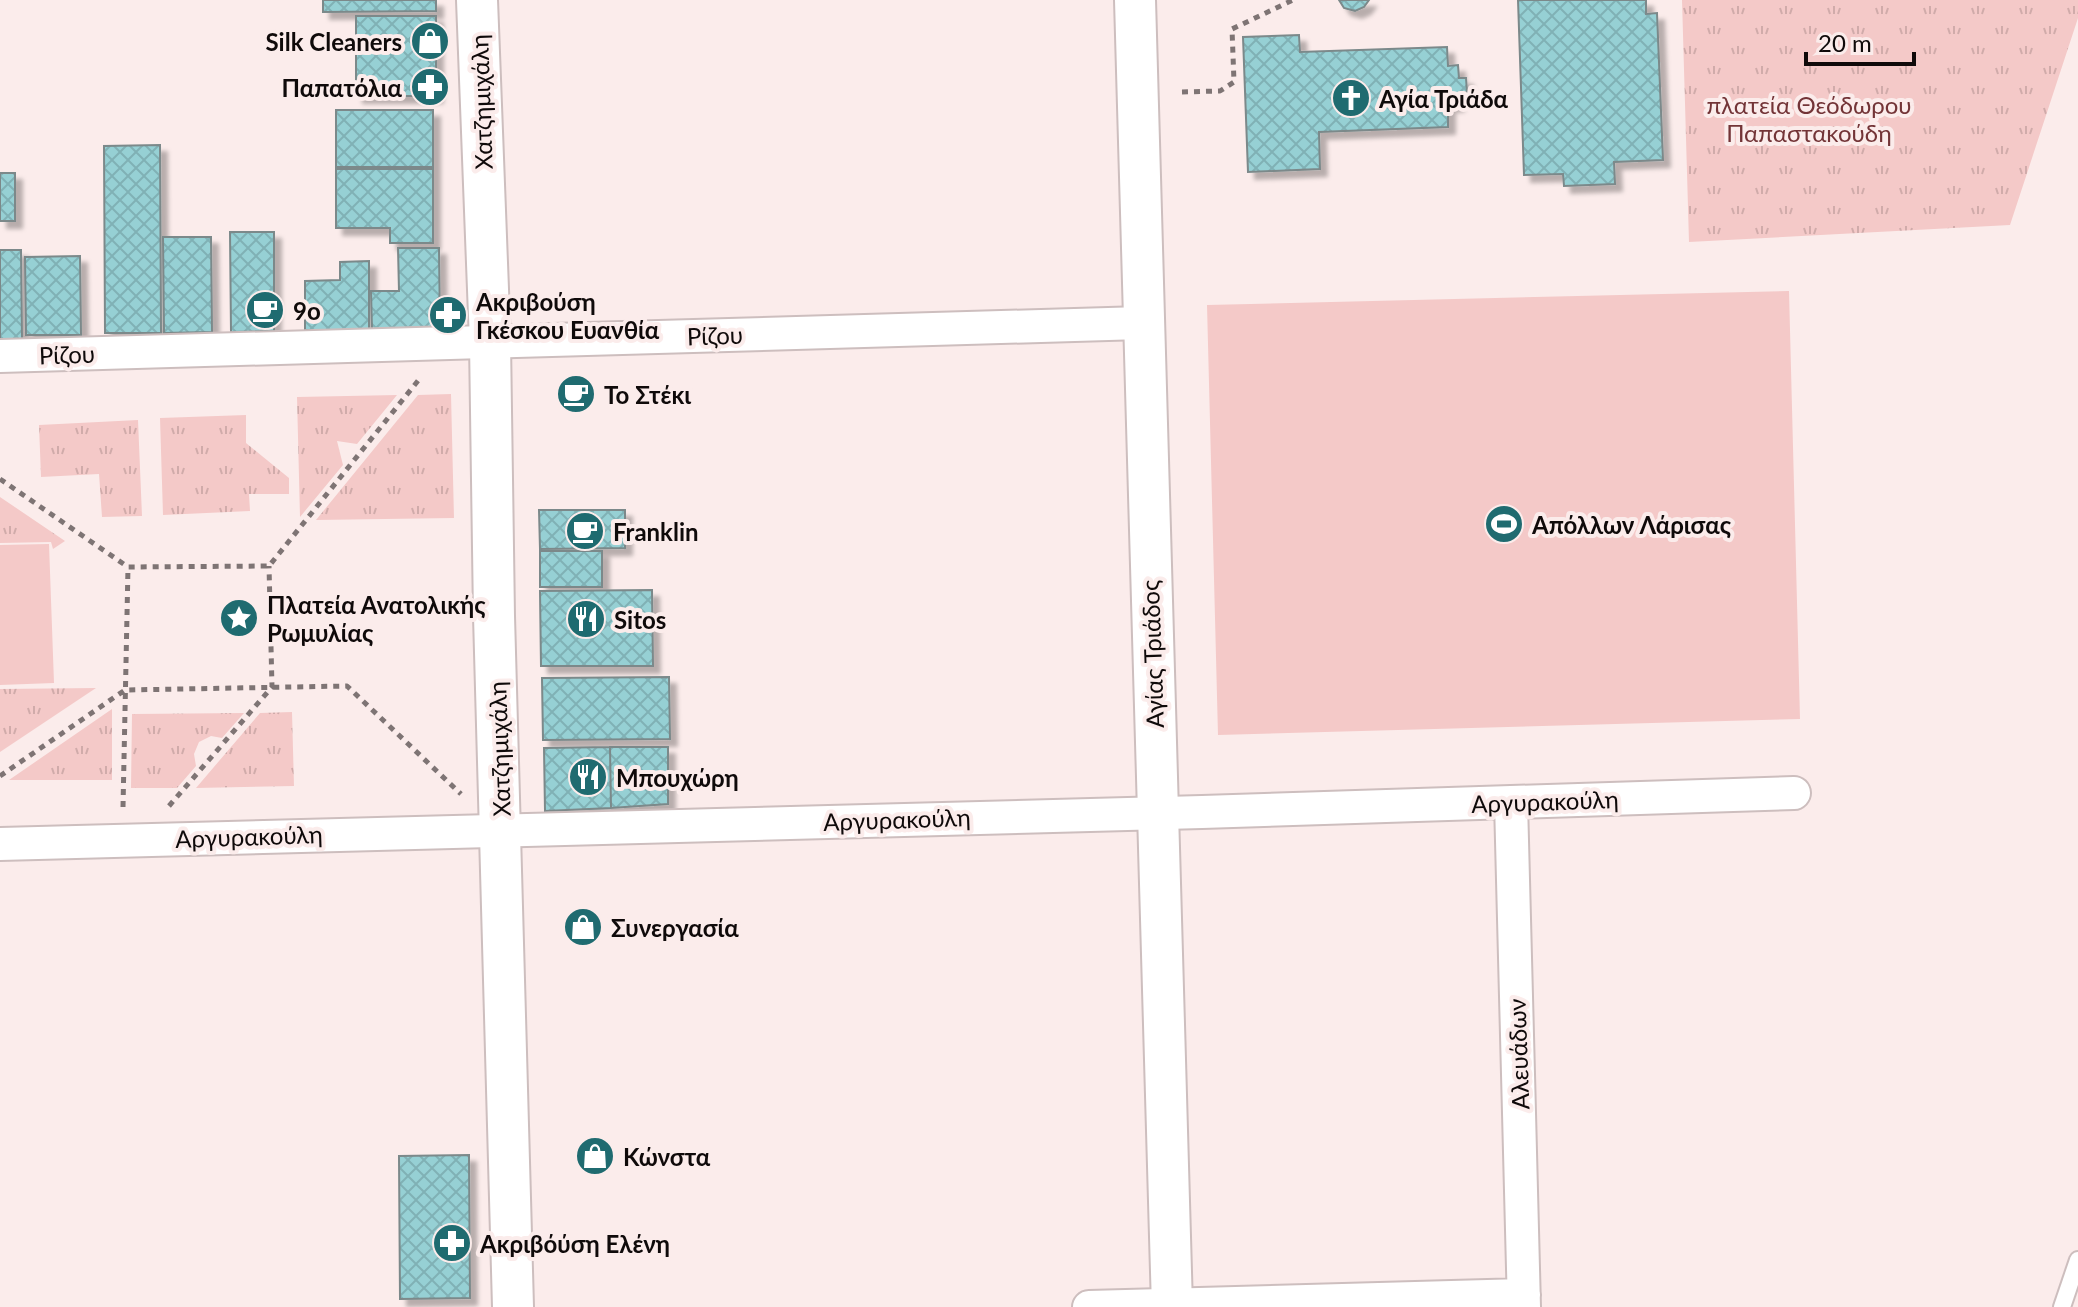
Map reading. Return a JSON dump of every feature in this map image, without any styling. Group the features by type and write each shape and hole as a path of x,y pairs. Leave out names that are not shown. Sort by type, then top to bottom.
{"street":[{"name":"Χατζημιχάλη","path":"477,0 490,342 494,616 513,1307"},
{"name":"Αγίας Τριάδος","path":"1135,0 1172,1306"},
{"name":"Ρίζου","path":"0,356 1142,323"},
{"name":"Αργυρακούλη","path":"0,844 1794,793"},
{"name":"Αλευάδων","path":"1511,802 1524,1301"},
{"path":"1089,1307 1524,1301"}],"lane":[{"path":"2062,1307 2078,1260"}],"path":[{"path":"1182,92 1220,91 1234,82 1232,29 1293,0"},
{"path":"167,839 168,808 272,687 269,566 448,343"},
{"path":"0,479 128,567 269,566"},
{"path":"123,840 128,567"},
{"path":"0,776 125,690 347,686 469,802"}],"green space":[{"name":"πλατεία Θεόδωρου Παπαστακούδη","path":"1682,0 2078,0 2078,18 2010,225 1689,242"},
{"name":"Απόλλων Λάρισας","path":"1789,291 1800,719 1218,735 1207,305"},
{"path":"451,394 454,518 316,520 418,395"},
{"path":"397,395 357,444 337,441 343,465 300,517 297,397"},
{"path":"246,415 246,443 289,478 289,494 249,494 250,511 163,515 160,418"},
{"path":"138,420 142,516 102,517 99,474 41,477 39,425"},
{"path":"0,497 65,541 53,549 51,542 0,543"},
{"path":"49,544 54,683 0,685 0,545"},
{"path":"96,688 0,752 0,689"},
{"path":"112,709 112,780 9,780"},
{"path":"292,712 294,786 196,788 260,713"},
{"path":"244,713 222,738 211,736 199,742 194,754 196,766 177,788 131,788 132,714"}],"building":[{"path":"323,0 436,0 436,11 323,12"},
{"path":"1339,0 1369,0 1364,7 1355,11 1344,8"},
{"path":"1518,0 1646,0 1646,14 1657,13 1663,160 1614,162 1615,184 1564,186 1563,174 1524,175"},
{"path":"356,16 436,16 436,96 356,96"},
{"name":"Αγία Τριάδα","path":"1299,35 1300,52 1447,47 1448,66 1458,65 1459,78 1466,78 1467,92 1457,93 1457,104 1448,105 1448,127 1319,132 1320,169 1248,172 1243,37"},
{"path":"336,110 433,110 433,167 336,167"},
{"path":"160,145 161,333 105,333 104,146"},
{"path":"336,169 433,169 433,243 390,243 390,228 336,228"},
{"path":"0,173 15,173 15,221 0,221"},
{"path":"230,232 274,232 274,331 231,332"},
{"path":"163,237 211,237 212,332 164,333"},
{"path":"398,248 439,248 440,329 372,330 371,291 399,291"},
{"path":"0,250 21,250 22,339 0,340"},
{"path":"80,256 81,335 26,335 25,257"},
{"path":"369,261 369,330 305,330 305,281 340,280 340,262"},
{"path":"539,510 625,510 625,548 540,549"},
{"path":"540,551 602,551 602,587 540,587"},
{"path":"652,590 653,666 541,666 540,591"},
{"path":"669,677 670,739 543,740 542,678"},
{"path":"610,747 668,747 668,804 611,808"},
{"path":"610,747 611,808 545,811 544,748"},
{"path":"469,1155 470,1298 400,1299 399,1156"}],"place":[{"name":"Silk Cleaners","path":"430,41"},
{"name":"Παπατόλια","path":"430,87"},
{"name":"Αγία Τριάδα","path":"1351,98"},
{"name":"9ο","path":"265,310"},
{"name":"Ακριβούση Γκέσκου Ευανθία","path":"448,315"},
{"name":"Το Στέκι","path":"576,394"},
{"name":"Απόλλων Λάρισας","path":"1504,524"},
{"name":"Franklin","path":"585,531"},
{"name":"Πλατεία Ανατολικής Ρωμυλίας","path":"239,618"},
{"name":"Sitos","path":"586,619"},
{"name":"Μπουχώρη","path":"588,777"},
{"name":"Συνεργασία","path":"583,927"},
{"name":"Κώνστα","path":"595,1156"},
{"name":"Ακριβόύση Ελένη","path":"452,1243"}]}
